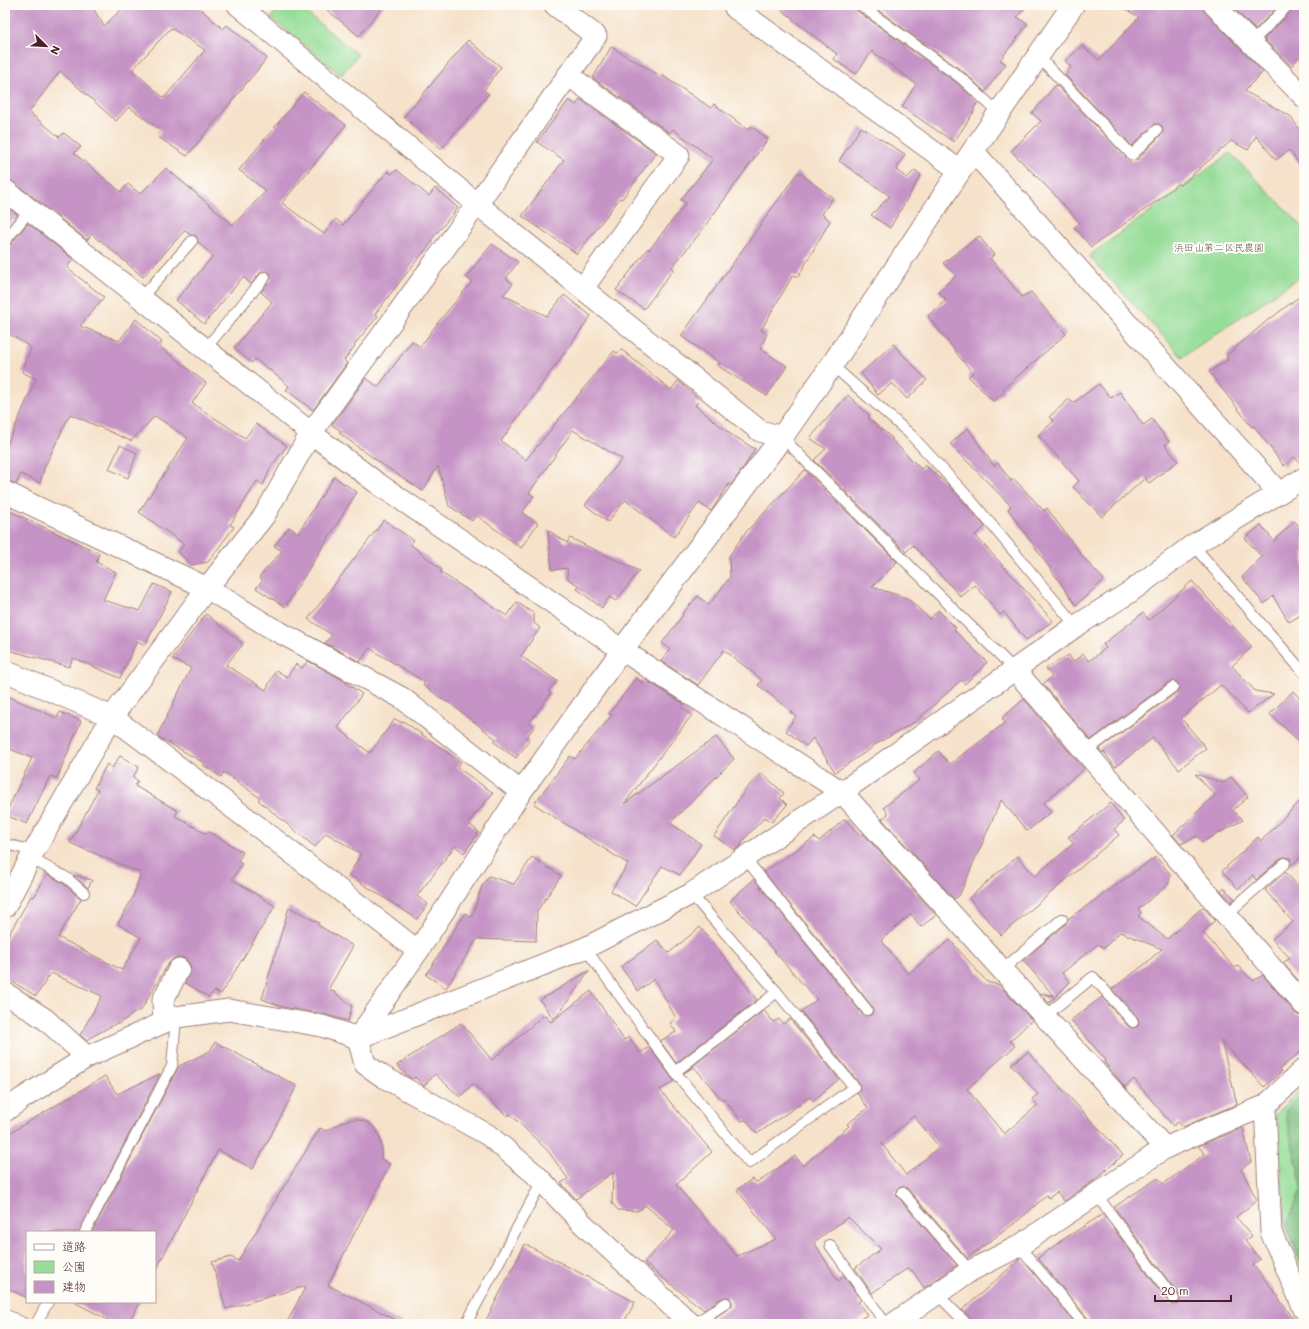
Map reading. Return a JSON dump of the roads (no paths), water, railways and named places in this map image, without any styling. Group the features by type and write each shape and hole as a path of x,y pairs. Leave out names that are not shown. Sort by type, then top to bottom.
{"street":[{"path":"238,5 477,204 760,431 782,437"},
{"path":"734,5 735,8 960,171"},
{"path":"693,1324 583,1224 542,1181 488,1135 382,1076 365,1064 358,1038 418,951 521,792 622,650 782,437 832,365 973,151 1073,5"},
{"path":"1214,5 1304,97"},
{"path":"5,907 32,855 112,717 208,588 264,516 311,433 477,204 596,36 565,8"},
{"path":"568,75 679,155 583,288"},
{"path":"973,151 1280,493"},
{"path":"5,190 311,433 377,483 622,650 842,792 1165,1148"},
{"path":"5,1111 87,1057 170,1019 229,1010 322,1026 358,1038 585,948 691,894 842,792 1076,626 1130,592 1193,545 1304,478"},
{"path":"5,492 208,588 268,626 402,698 521,792"},
{"path":"1015,670 1304,1005"},
{"path":"5,671 112,717 265,832 418,951"},
{"path":"170,1019 163,1000 179,969"},
{"path":"5,993 45,1018 87,1057"},
{"path":"893,1324 970,1271 1019,1246 1165,1148 1214,1126 1265,1106 1304,1069"},
{"path":"1265,1106 1271,1232 1304,1309"}],"lane":[{"path":"860,5 960,78 999,113"},
{"path":"1251,43 1288,5"},
{"path":"1038,56 1132,155 1157,130"},
{"path":"5,241 30,210"},
{"path":"141,298 192,241"},
{"path":"205,349 265,277"},
{"path":"832,365 911,434 970,499 1076,626"},
{"path":"782,437 1015,670"},
{"path":"1193,545 1304,673"},
{"path":"1085,752 1173,687"},
{"path":"5,844 32,855 67,878 84,893"},
{"path":"745,858 867,1010"},
{"path":"1226,915 1285,863"},
{"path":"585,948 675,1072 749,1162 854,1087 777,992 691,894"},
{"path":"1002,970 1062,919"},
{"path":"1045,1016 1093,977 1133,1022"},
{"path":"675,1072 777,992"},
{"path":"86,1231 172,1066 170,1019"},
{"path":"466,1324 542,1181"},
{"path":"902,1192 970,1271"},
{"path":"1096,1194 1174,1299"},
{"path":"830,1245 886,1324"},
{"path":"1019,1246 1084,1324"},
{"path":"936,1294 967,1324"},
{"path":"36,1324 47,1303"},
{"path":"693,1324 726,1303"},
{"path":"5,1314 25,1324"}],"park label":[{"name":"浜田山第二区民農園","path":"1219,247"}]}
